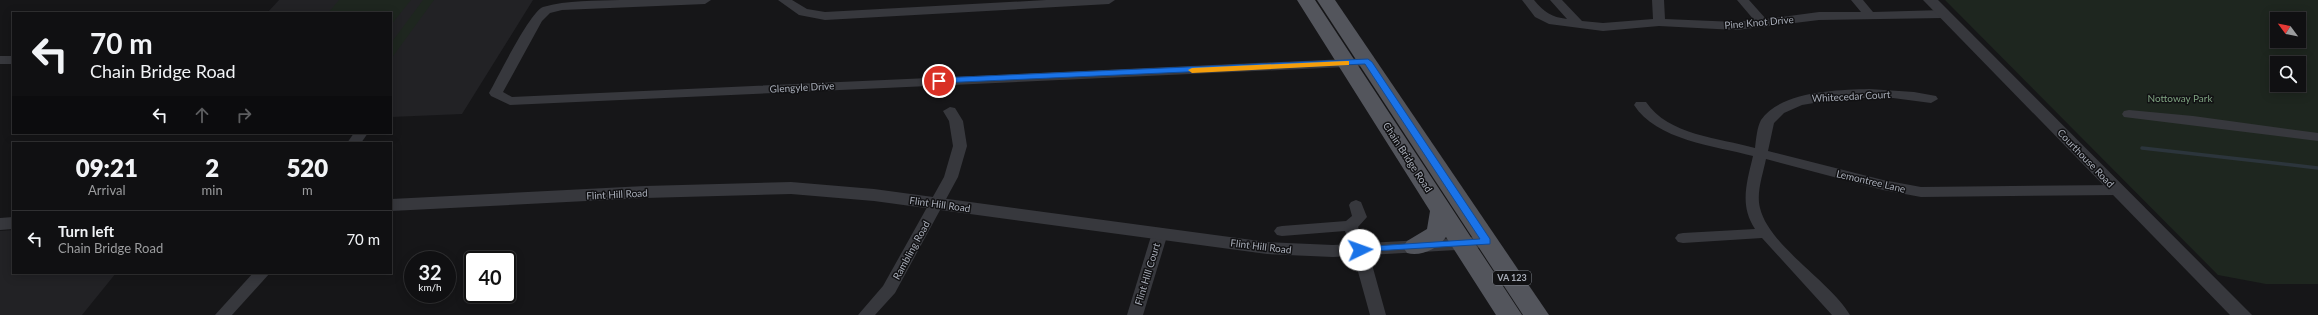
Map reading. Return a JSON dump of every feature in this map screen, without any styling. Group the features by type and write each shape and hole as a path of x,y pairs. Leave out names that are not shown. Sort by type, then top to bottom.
{"main road":[{"name":"Chain Bridge Road","path":"1306,0 1358,62 1475,243 1509,315"},
{"name":"Chain Bridge Road","path":"1326,0 1358,62 1442,210 1475,243 1536,315"},
{"path":"1415,247 1432,239 1438,233 1442,210"}],"street":[{"name":"Glengyle Drive","path":"705,0 562,6 546,10 537,19 496,93 498,96 510,101 1358,62"},
{"path":"784,0 803,12 826,16 1109,0"},
{"name":"Pine Knot Drive","path":"1528,0 1539,14 1545,18 1562,23 1614,27 1658,22 1713,26 1764,24 1814,16 1943,14"},
{"path":"1556,0 1576,23"},
{"path":"1658,0 1658,22"},
{"path":"1743,0 1764,24"},
{"path":"1857,0 1869,14"},
{"name":"Courthouse Road","path":"1930,0 2242,315"},
{"path":"0,60 12,60"},
{"name":"Whitecedar Court","path":"1842,315 1765,233 1757,220 1752,207 1752,193 1767,122 1772,115 1788,104 1817,96 1891,93 1931,99"},
{"name":"Lemontree Lane","path":"1641,105 1650,118 1667,128 1883,185 1921,192 1945,194 2117,190"},
{"name":"Rambling Road","path":"866,315 889,290 951,177 960,146 958,126 950,111"},
{"path":"2130,114 2193,120 2318,137"},
{"name":"Flint Hill Road","path":"392,205 750,188 828,190 937,203 1267,248 1298,250 1360,250 1475,243"},
{"path":"1282,231 1350,226 1360,217 1356,205"},
{"path":"0,224 12,223"},
{"path":"1350,226 1360,250 1378,315"},
{"name":"Flint Hill Court","path":"1135,315 1160,233"},
{"path":"1683,238 1765,233"},
{"path":"223,315 261,274"}],"shaded area":[{"path":"279,0 533,0 462,114 392,117 392,12 268,12"},
{"path":"12,230 12,274 115,274 82,315 0,315 0,231"}],"green space":[{"path":"339,0 411,0 392,24 392,12 329,12"},
{"path":"423,0 434,0 392,58 392,42"},
{"name":"Nottoway Park","path":"1945,0 2318,0 2318,284 2266,284 2218,275"}],"waterway":[{"path":"2142,148 2318,168"}],"slow traffic":[{"path":"1192,70 1346,63"}],"route":[{"path":"939,81 1368,62 1487,241 1464,244 1360,250"}]}
